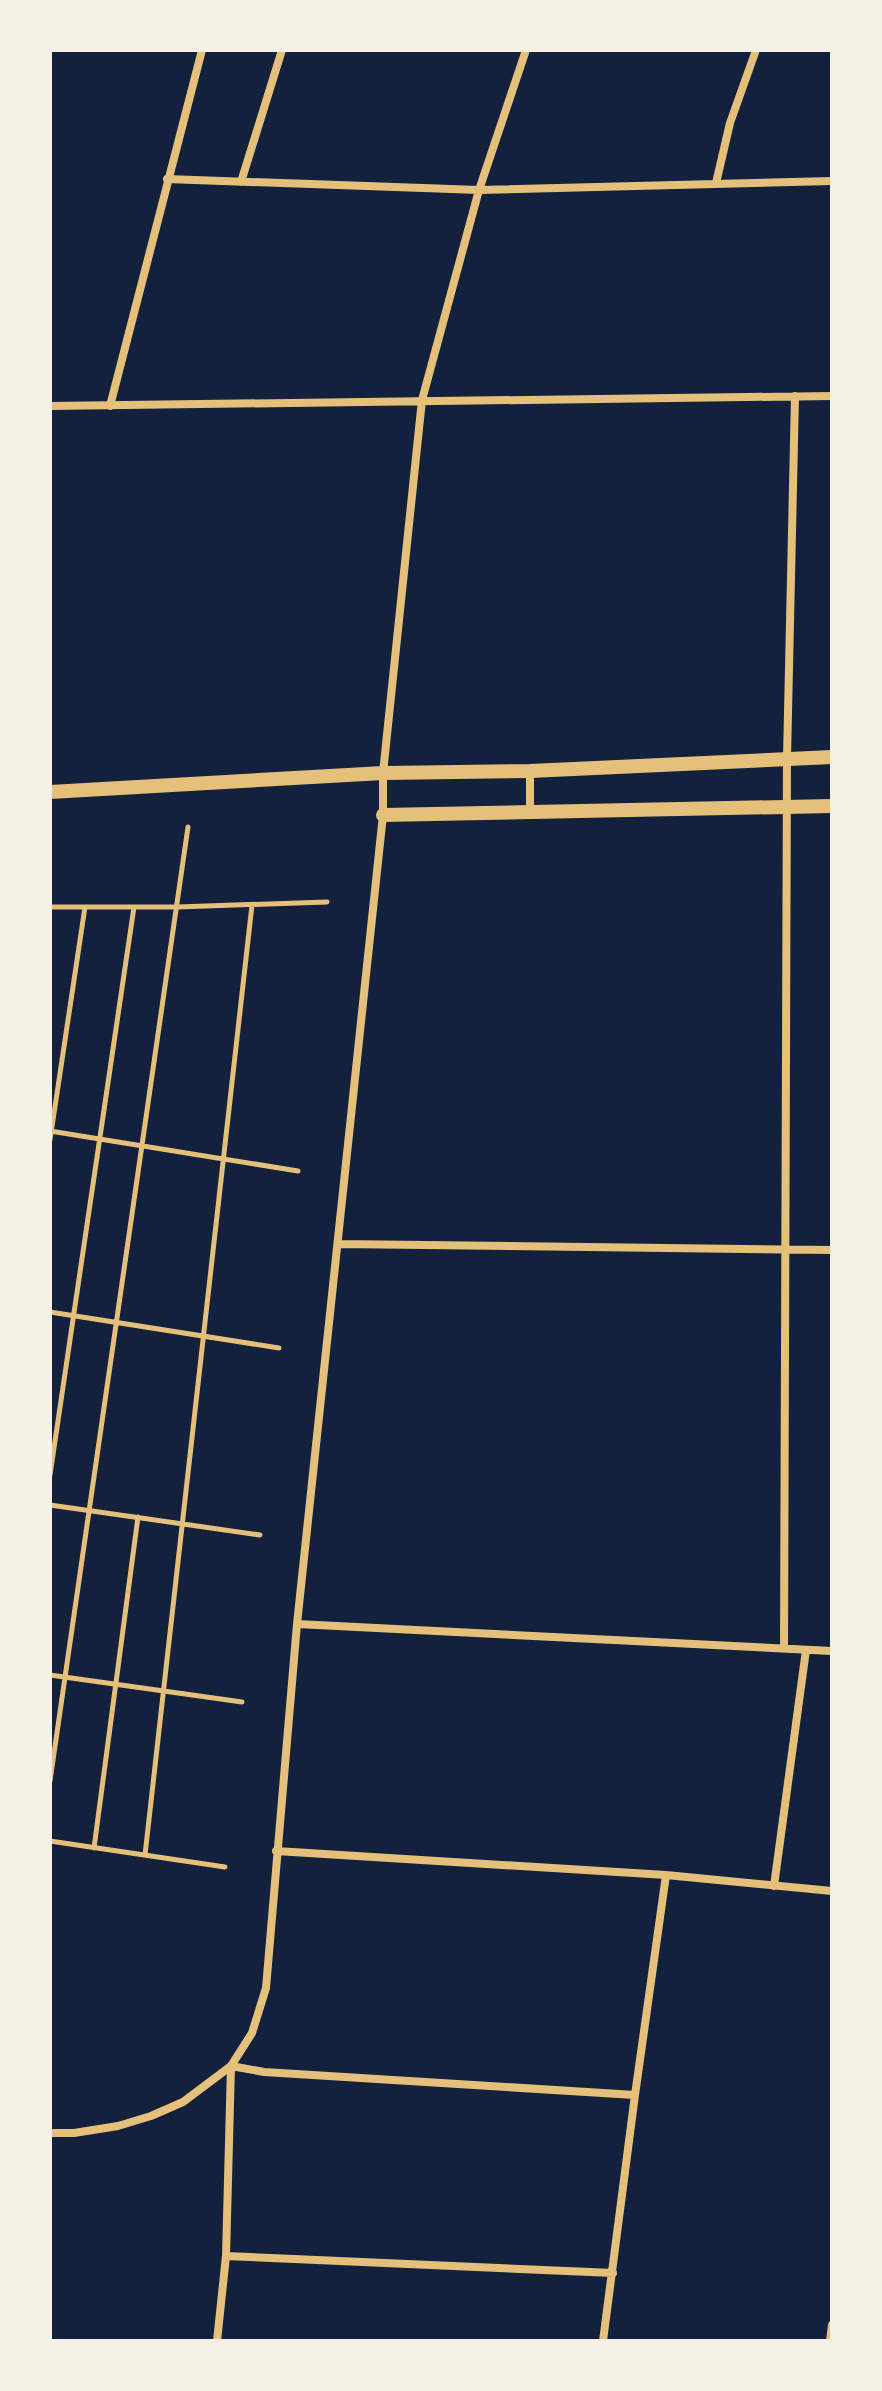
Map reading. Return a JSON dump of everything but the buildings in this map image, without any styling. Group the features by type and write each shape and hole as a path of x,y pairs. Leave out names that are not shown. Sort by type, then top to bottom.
{"street":[{"path":"110,406 202,50"},
{"path":"241,182 282,50"},
{"path":"50,2133 74,2133 118,2126 183,2102 231,2066 252,2033 266,1988 297,1624 383,815 383,773 422,400 479,190 526,50"},
{"path":"716,183 730,123 756,50"},
{"path":"167,179 479,190 832,181"},
{"path":"784,1648 787,758 795,396"},
{"path":"50,406 832,396"},
{"path":"50,792 383,773 530,771 832,757"},
{"path":"530,771 530,812"},
{"path":"383,815 832,806"},
{"path":"338,1244 832,1250"},
{"path":"297,1624 832,1651"},
{"path":"774,1886 806,1650"},
{"path":"276,1851 666,1875 832,1891"},
{"path":"603,2341 666,1875"},
{"path":"231,2066 264,2072 635,2095"},
{"path":"217,2341 226,2256 231,2066"},
{"path":"226,2256 613,2273"},
{"path":"830,2341 832,2325"}],"path":[{"path":"50,1781 188,827"},
{"path":"50,907 327,902"},
{"path":"145,1855 252,905"},
{"path":"50,1140 85,907"},
{"path":"50,1475 134,907"},
{"path":"51,1132 298,1171"},
{"path":"50,1312 279,1348"},
{"path":"50,1505 260,1535"},
{"path":"94,1848 138,1517"},
{"path":"50,1675 242,1702"},
{"path":"50,1841 225,1867"}]}
